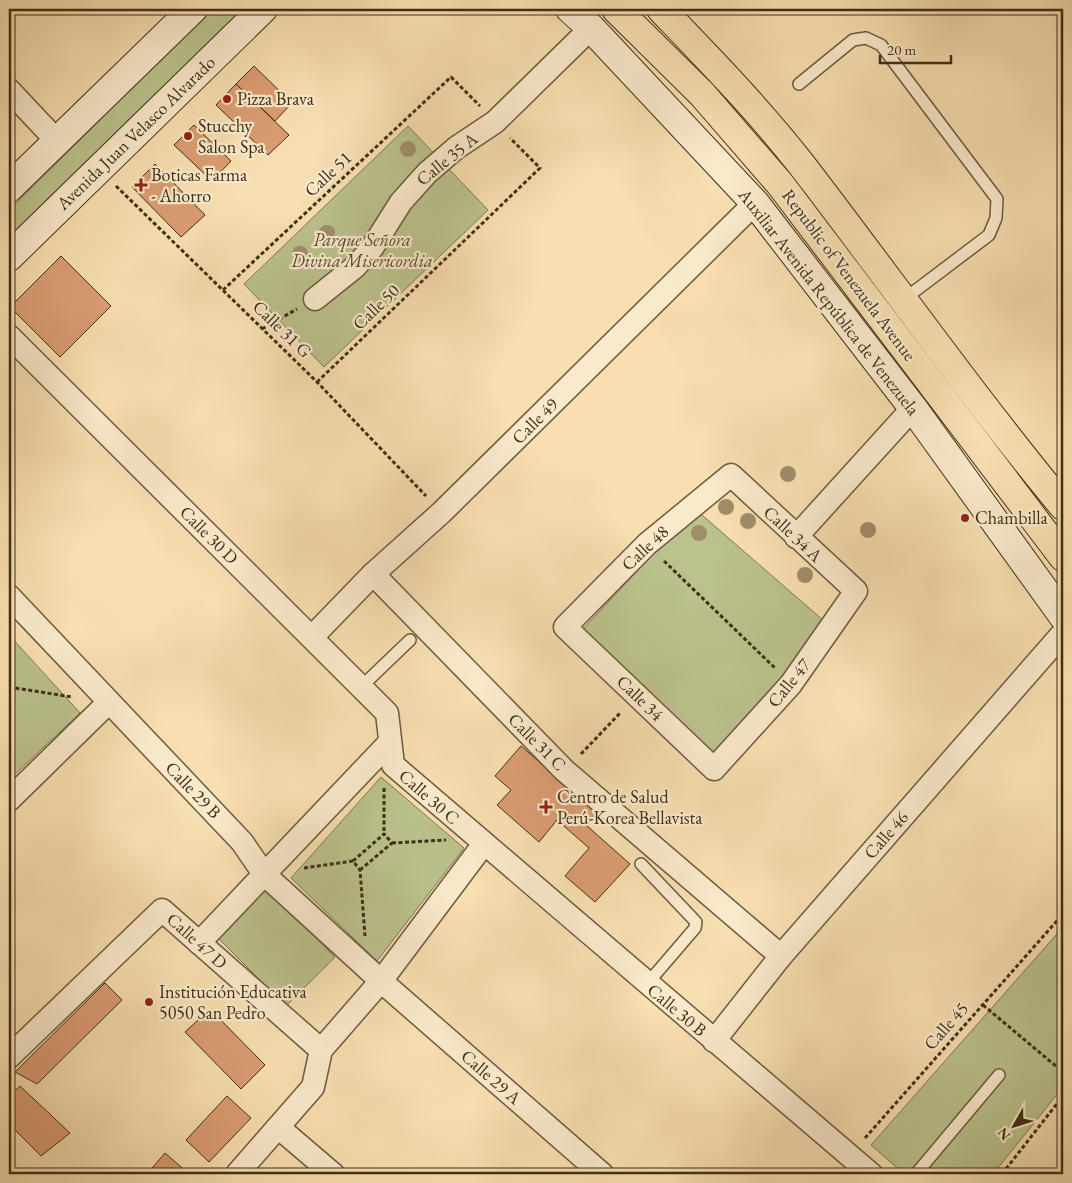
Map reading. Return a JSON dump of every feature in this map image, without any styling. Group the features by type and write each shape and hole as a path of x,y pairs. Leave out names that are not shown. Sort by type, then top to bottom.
{"main road":[{"name":"Republic of Venezuela Avenue","path":"616,9 702,94 780,184 1063,557"},
{"name":"Republic of Venezuela Avenue","path":"662,9 760,114 800,163 903,300 1063,506"}],"street":[{"path":"9,188 56,140 193,9"},
{"name":"Avenida Juan Velasco Alvarado","path":"9,257 264,9"},
{"name":"Auxiliar Avenida República de Venezuela","path":"570,9 591,28 755,203 913,408 1063,616"},
{"name":"Calle 35 A","path":"314,299 355,267 372,248 401,202 427,173 456,148 495,122 591,28"},
{"path":"9,90 56,140"},
{"name":"Calle 49","path":"312,637 373,574 442,512 755,203"},
{"name":"Calle 30 D","path":"9,336 387,713 390,742"},
{"path":"796,537 913,408"},
{"name":"Calle 34 A","path":"731,475 856,591"},
{"name":"Calle 48","path":"565,627 647,544 731,475"},
{"name":"Calle 31 C","path":"373,574 564,770 781,956"},
{"name":"Calle 47","path":"714,769 791,684 856,591"},
{"name":"Calle 29 B","path":"9,596 242,842 264,874 380,981"},
{"name":"Calle 34","path":"565,627 714,769"},
{"name":"Calle 46","path":"714,1041 781,956 1063,632"},
{"path":"9,800 109,702"},
{"path":"199,943 390,742"},
{"name":"Calle 30 C","path":"390,742 393,765 480,842"},
{"path":"237,1174 314,1087 321,1050 380,981 480,842"},
{"name":"Calle 30 B","path":"480,842 871,1174"},
{"name":"Calle 47 D","path":"9,1057 162,910 321,1050"},
{"name":"Calle 29 A","path":"380,981 602,1174"},
{"path":"278,1127 333,1174"}],"lane":[{"path":"799,84 853,40 866,38 881,46 997,199 996,218 989,234 903,300"},
{"path":"361,686 410,640"},
{"path":"641,864 696,922 695,928 647,984"},
{"path":"916,1174 999,1075"}],"path":[{"name":"Calle 51","path":"223,290 451,76"},
{"name":"Calle 50","path":"317,382 540,168"},
{"name":"Calle 31 G","path":"99,170 317,382 442,512"},
{"path":"262,329 314,299"},
{"path":"647,544 791,684"},
{"path":"9,687 109,702"},
{"path":"564,770 637,696"},
{"path":"392,843 384,834 384,774 393,765"},
{"path":"264,874 353,861 384,834"},
{"path":"360,870 392,843 480,842"},
{"path":"353,861 360,870 366,938"},
{"name":"Calle 45","path":"850,1156 1063,914"},
{"path":"983,1005 1063,1072"},
{"path":"1002,1174 1063,1096"}],"green space":[{"path":"212,9 249,9 9,245 9,210"},
{"name":"Parque Señora Divina Misericordia","path":"408,126 488,210 324,367 244,284"},
{"path":"695,509 831,627 715,757 581,631"},
{"path":"9,635 80,713 9,780"},
{"path":"381,777 464,848 377,961 291,878"},
{"path":"266,889 335,957 286,1006 218,938"},
{"path":"1063,927 1063,1087 993,1174 904,1174 871,1145"}],"building":[{"path":"254,66 292,103 275,121 236,84"},
{"path":"236,84 289,135 268,155 216,105"},
{"path":"194,125 231,161 212,181 174,145"},
{"path":"155,164 205,215 181,237 132,187"},
{"path":"61,256 111,306 60,357 10,307"},
{"path":"521,746 597,812 586,825 630,864 595,902 565,876 589,848 557,820 539,842 497,805 511,790 495,776"},
{"path":"105,983 122,1000 37,1084 15,1072"},
{"path":"210,1009 265,1065 241,1089 185,1032"},
{"path":"20,1086 70,1133 41,1156 9,1124 9,1097"},
{"path":"227,1096 251,1118 209,1162 186,1140"},
{"path":"165,1153 188,1173 188,1174 147,1174"}],"place":[{"name":"Pizza Brava","path":"227,99"},
{"name":"Stucchy Salon Spa","path":"188,136"},
{"name":"Boticas Farma - Ahorro","path":"141,185"},
{"name":"Chambilla","path":"965,518"},
{"name":"Centro de Salud Perú-Korea Bellavista","path":"546,807"},
{"name":"Institución Educativa 5050 San Pedro","path":"149,1002"}]}
